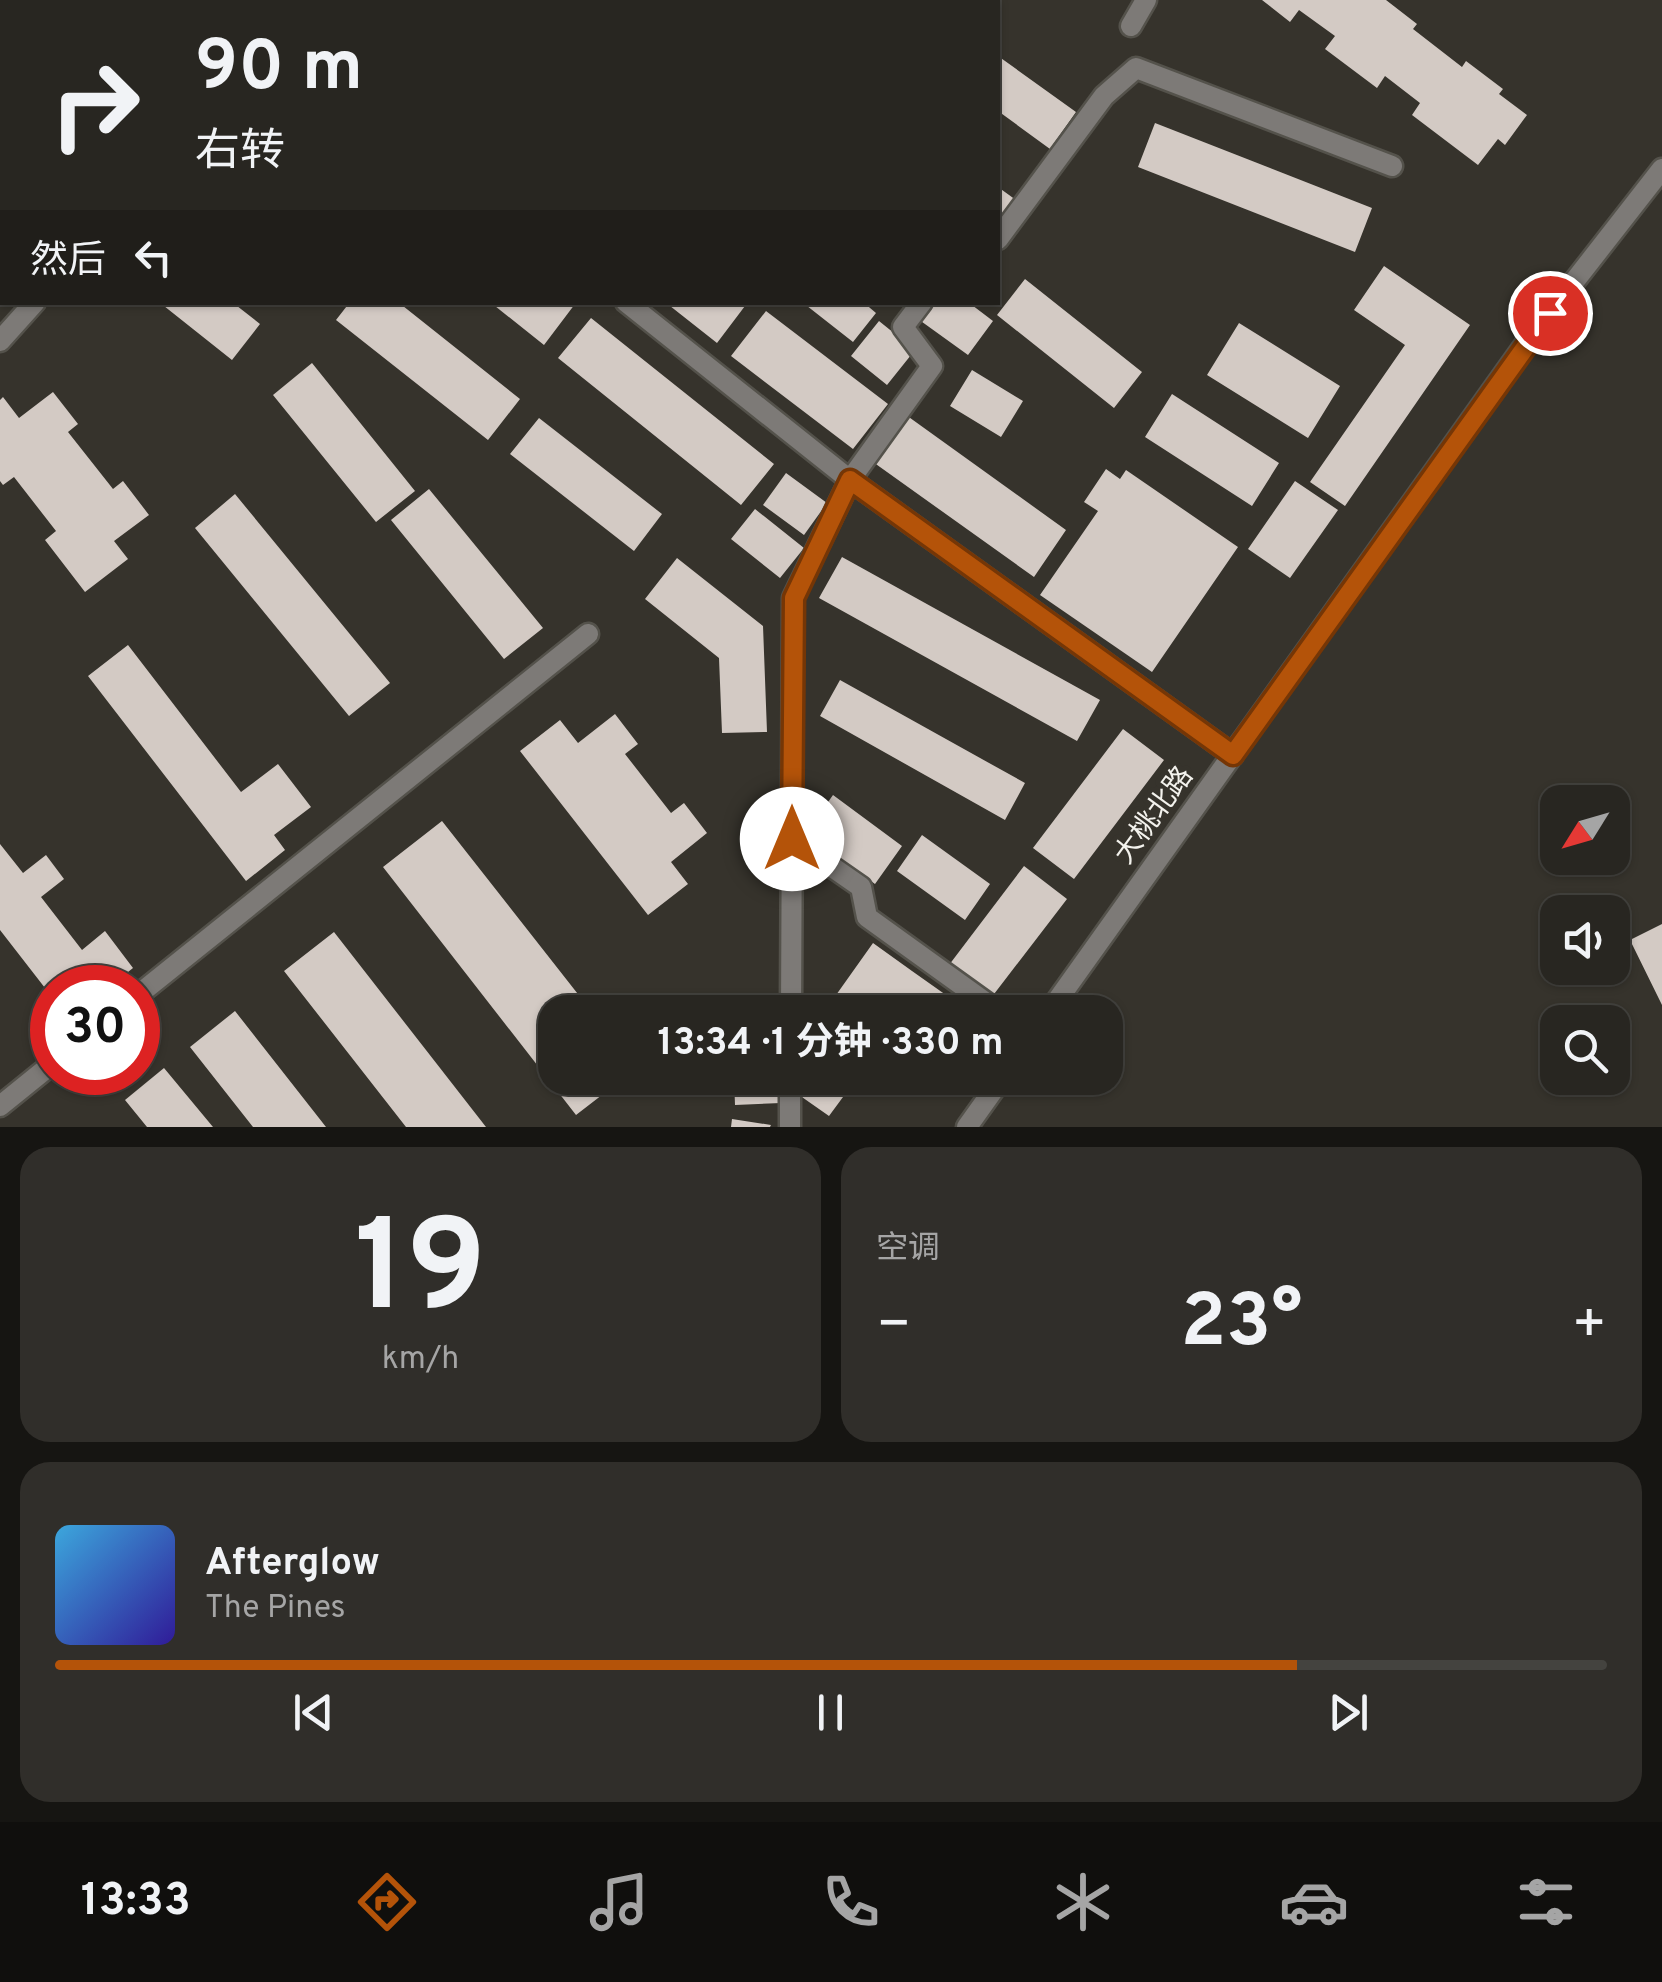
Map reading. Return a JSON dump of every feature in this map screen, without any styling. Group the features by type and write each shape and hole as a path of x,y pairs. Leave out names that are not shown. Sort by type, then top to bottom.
{"street":[{"path":"1131,26 1146,0"},
{"path":"1000,237 1104,96 1136,68 1392,166"},
{"name":"大桃北路","path":"1061,995 1527,342 1662,169"},
{"path":"0,341 32,305"},
{"path":"630,305 850,480 1233,755"},
{"path":"790,995 794,598 850,480 932,366 903,327 920,305"},
{"path":"160,978 588,634"},
{"path":"792,839 861,888 867,917 975,995"},
{"path":"0,1106 30,1082"},
{"path":"790,1095 790,1127"},
{"path":"967,1127 990,1095"}],"building":[{"path":"1262,0 1386,0 1417,24 1413,29 1462,67 1466,61 1503,89 1499,94 1527,115 1505,145 1498,139 1478,165 1412,115 1420,103 1385,76 1377,88 1325,49 1335,36 1299,10 1290,22"},
{"path":"1000,57 1076,112 1050,149 1000,112"},
{"path":"1155,123 1372,208 1355,252 1138,167"},
{"path":"1000,188 1020,203 1000,232"},
{"path":"1384,266 1470,325 1345,506 1310,482 1405,345 1354,310"},
{"path":"1025,279 1142,372 1114,408 997,315"},
{"path":"163,305 236,305 260,324 232,360"},
{"path":"348,305 402,305 520,399 488,440 336,320"},
{"path":"494,305 574,305 544,345"},
{"path":"669,305 746,305 717,343"},
{"path":"806,305 867,305 876,313 853,342"},
{"path":"929,305 972,305 993,321 968,355 918,319"},
{"path":"766,311 888,404 853,449 731,356"},
{"path":"591,318 774,464 741,505 558,358"},
{"path":"879,321 915,350 887,385 851,356"},
{"path":"1239,323 1340,386 1308,438 1207,375"},
{"path":"312,363 415,491 376,522 273,395"},
{"path":"972,370 1023,401 1001,437 950,406"},
{"path":"53,392 78,424 68,432 113,489 123,481 149,515 114,541 128,559 85,592 45,540 56,531 14,477 3,485 0,481 0,400 3,397 19,418"},
{"path":"1172,394 1279,463 1252,506 1145,437"},
{"path":"906,415 1066,530 1034,577 873,462"},
{"path":"539,418 662,514 634,551 510,454"},
{"path":"1106,469 1120,479 1126,470 1238,547 1152,672 1040,595 1098,511 1084,502"},
{"path":"786,473 827,503 804,535 763,505"},
{"path":"1295,481 1338,510 1290,578 1248,549"},
{"path":"429,489 543,628 504,659 391,520"},
{"path":"235,494 390,683 349,716 195,528"},
{"path":"755,509 804,548 780,578 731,539"},
{"path":"842,557 1100,700 1077,741 819,598"},
{"path":"677,558 763,626 767,732 722,733 719,658 645,599"},
{"path":"128,645 241,792 278,764 311,807 274,835 285,850 246,881 88,676"},
{"path":"840,680 1025,783 1005,820 820,716"},
{"path":"615,714 638,744 625,754 671,813 684,803 707,833 671,862 688,884 648,915 520,751 560,720 578,743"},
{"path":"1123,729 1164,760 1074,879 1033,848"},
{"path":"833,795 902,846 875,884 806,833"},
{"path":"442,821 579,995 538,995 538,1066 383,867"},
{"path":"922,835 990,884 965,920 897,871"},
{"path":"0,844 23,873 46,855 64,879 41,897 82,950 105,931 131,965 30,965 30,969 0,930"},
{"path":"1024,866 1067,899 993,995 987,995 949,965"},
{"path":"1662,924 1662,1005 1630,940"},
{"path":"334,932 486,1127 406,1127 284,971"},
{"path":"873,943 946,995 836,995"},
{"path":"235,1011 326,1127 253,1127 190,1047"},
{"path":"164,1068 213,1127 147,1127 125,1100 131,1095 160,1095 160,1071"},
{"path":"560,1095 602,1095 576,1115"},
{"path":"735,1095 780,1095 781,1103 735,1105"},
{"path":"799,1095 844,1095 829,1116"},
{"path":"732,1119 771,1125 731,1127"}],"route":[{"path":"792,839 794,598 850,480 1233,755 1550,313"}]}
